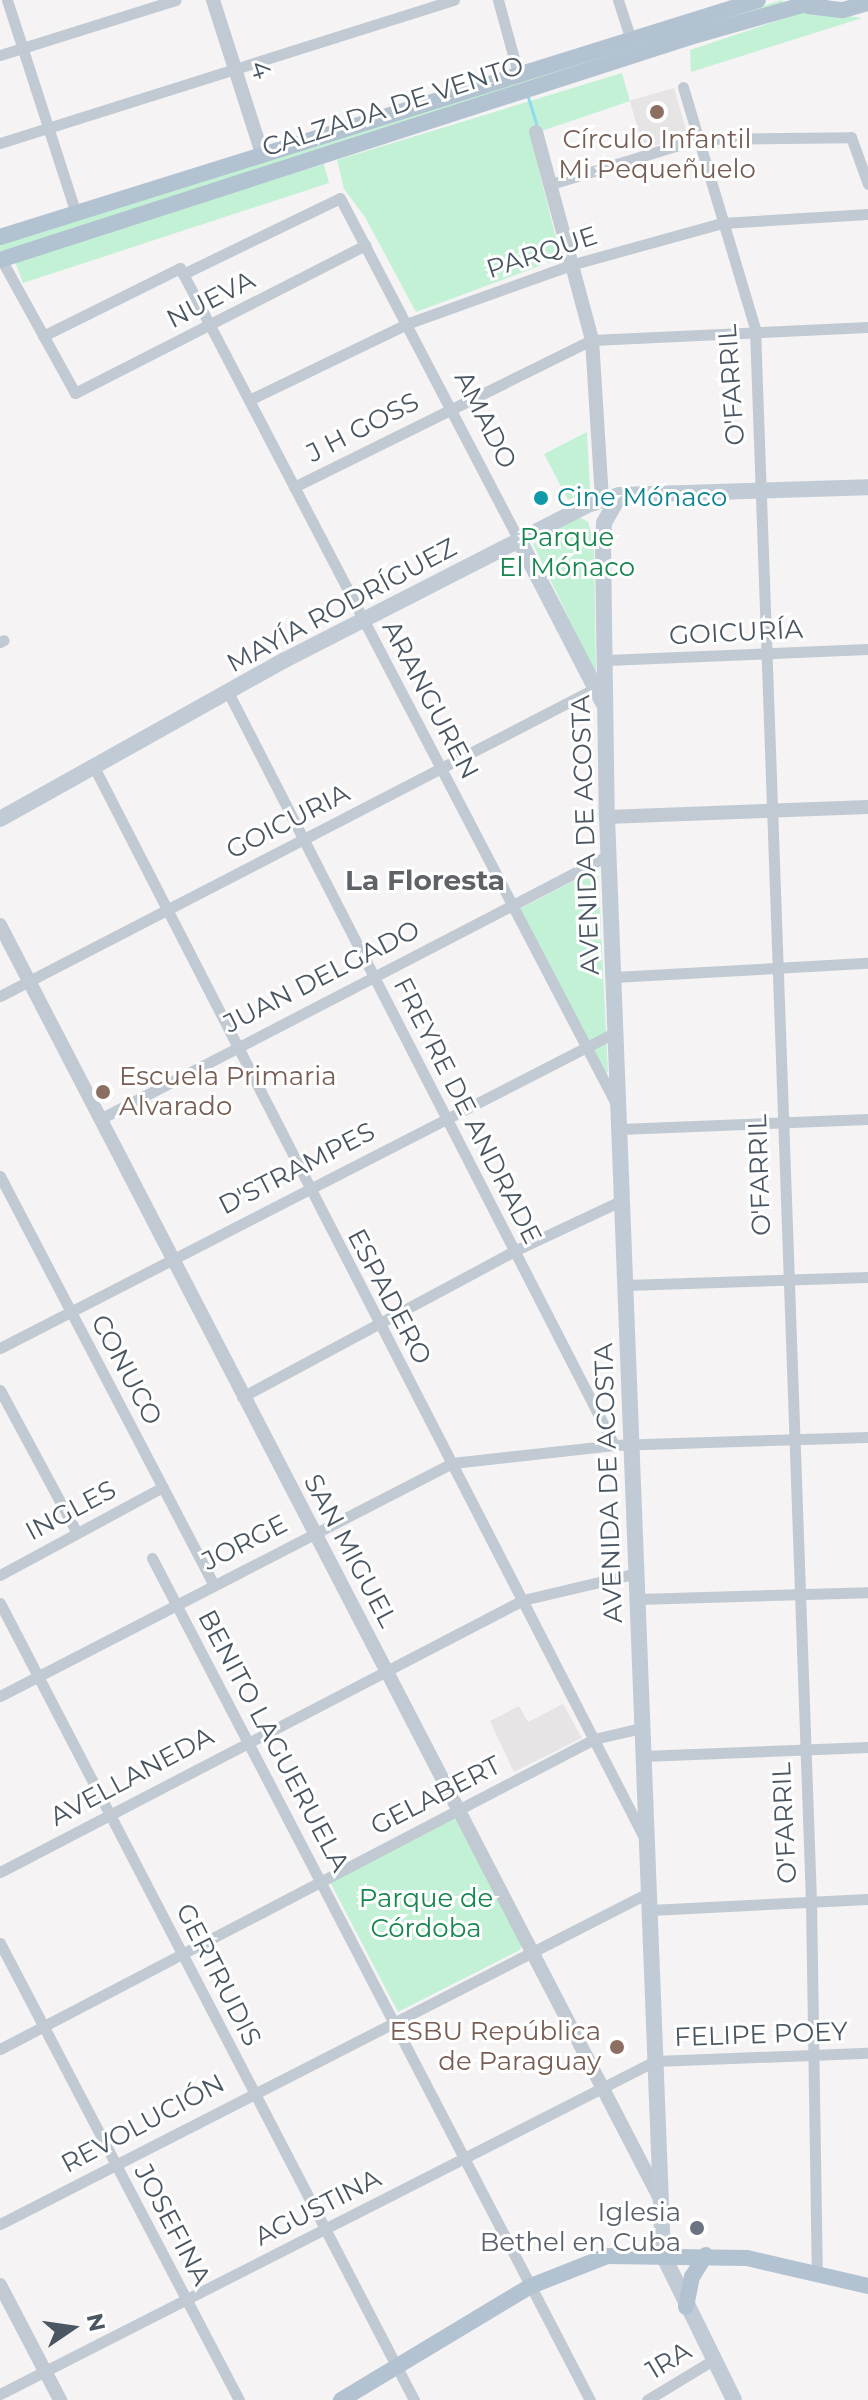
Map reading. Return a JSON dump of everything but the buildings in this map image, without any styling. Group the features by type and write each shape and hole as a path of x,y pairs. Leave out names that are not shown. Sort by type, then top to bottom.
{"main road":[{"name":"CALZADA DE VENTO","path":"0,237 758,0"},
{"name":"CALZADA DE VENTO","path":"0,260 690,37 820,0"},
{"name":"CALZADA DE VENTO","path":"802,3 843,10 868,3"},
{"name":"MAYÍA RODRÍGUEZ","path":"0,819 364,620 602,500 620,495 868,487"},
{"name":"AVENIDA DE ACOSTA","path":"620,495 604,523 603,547 607,817 663,2255 734,2400"},
{"name":"AVENIDA DE ACOSTA","path":"580,509 592,516 603,547"},
{"name":"AMADO","path":"519,540 606,709"},
{"path":"686,2307 692,2277 706,2255"},
{"path":"341,2400 531,2286 607,2256 706,2255 817,2272 868,2286"}],"street":[{"path":"7,0 76,213"},
{"path":"0,55 176,0"},
{"name":"4","path":"213,0 262,154"},
{"path":"0,143 454,0"},
{"path":"498,0 518,73"},
{"path":"618,0 630,38"},
{"name":"O'FARRIL","path":"683,87 755,329 786,1279 811,1901 817,2272"},
{"path":"536,132 592,340 602,500"},
{"path":"551,184 698,139 851,137 868,184"},
{"name":"AMADO","path":"182,271 340,198 409,323 519,540"},
{"name":"PARQUE","path":"249,400 409,323 574,264 722,223 868,214"},
{"name":"NUEVA","path":"43,336 75,393 366,245"},
{"path":"0,260 43,336 182,271"},
{"name":"ARANGUREN","path":"182,271 619,1110"},
{"name":"J H GOSS","path":"294,487 592,340 755,329 868,327"},
{"name":"GOICURÍA","path":"606,660 868,649"},
{"name":"GOICURIA","path":"0,996 596,688"},
{"name":"FREYRE DE ANDRADE","path":"229,694 449,1117 614,1445"},
{"name":"ESPADERO","path":"95,769 236,1049 647,1844"},
{"path":"607,817 868,807"},
{"name":"JUAN DELGADO","path":"100,1119 609,855"},
{"name":"SAN MIGUEL","path":"0,925 660,2199"},
{"path":"614,977 868,963"},
{"name":"D'STRAMPES","path":"0,1348 172,1257 616,1032"},
{"path":"620,1129 868,1119"},
{"name":"CONUCO","path":"0,1176 213,1584"},
{"path":"242,1397 514,1251 623,1200"},
{"path":"626,1285 868,1277"},
{"path":"0,1390 77,1533"},
{"path":"614,1445 868,1437"},
{"name":"JORGE","path":"0,1696 175,1603 452,1463 614,1445"},
{"name":"INGLES","path":"0,1575 163,1487"},
{"name":"BENITO LAGUERUELA","path":"152,1558 590,2400"},
{"name":"AVELLANEDA","path":"0,1872 385,1669 523,1600 637,1573"},
{"path":"638,1599 868,1592"},
{"name":"GERTRUDIS","path":"0,1603 414,2400"},
{"name":"GELABERT","path":"0,2049 594,1739 641,1728"},
{"path":"643,1756 868,1747"},
{"name":"REVOLUCIÓN","path":"0,2224 530,1949 650,1892"},
{"path":"650,1910 868,1899"},
{"name":"JOSEFINA","path":"0,1943 239,2400"},
{"name":"FELIPE POEY","path":"655,2061 868,2053"},
{"name":"AGUSTINA","path":"0,2394 655,2061"},
{"path":"0,2285 60,2400"},
{"name":"1RA","path":"647,2400 713,2360"}],"shaded area":[{"name":"Círculo Infantil Mi Pequeñuelo","path":"674,88 688,136 644,149 630,101"},
{"path":"563,1704 582,1738 514,1772 490,1721 519,1706 528,1722"}],"green space":[{"path":"782,0 783,3 0,252 0,242"},
{"path":"809,10 862,18 691,72 690,50"},
{"path":"622,73 630,101 530,135 561,258 416,312 365,217 344,189 337,160"},
{"path":"324,164 329,183 23,283 14,259"},
{"path":"587,432 590,489 568,500 544,454"},
{"name":"Parque El Mónaco","path":"579,517 588,522 594,543 596,675 533,544"},
{"path":"598,868 608,1072 605,1075 520,909"},
{"name":"Parque de Córdoba","path":"454,1817 522,1943 520,1950 398,2012 330,1882"}],"waterway":[{"path":"528,97 536,124"}],"place":[{"name":"Círculo Infantil Mi Pequeñuelo","path":"657,112"},
{"name":"Cine Mónaco","path":"541,498"},
{"name":"Escuela Primaria Alvarado","path":"103,1092"},
{"name":"ESBU República de Paraguay","path":"617,2047"},
{"name":"Iglesia Bethel en Cuba","path":"697,2228"}],"district":[{"name":"La Floresta","path":"425,880"}]}
